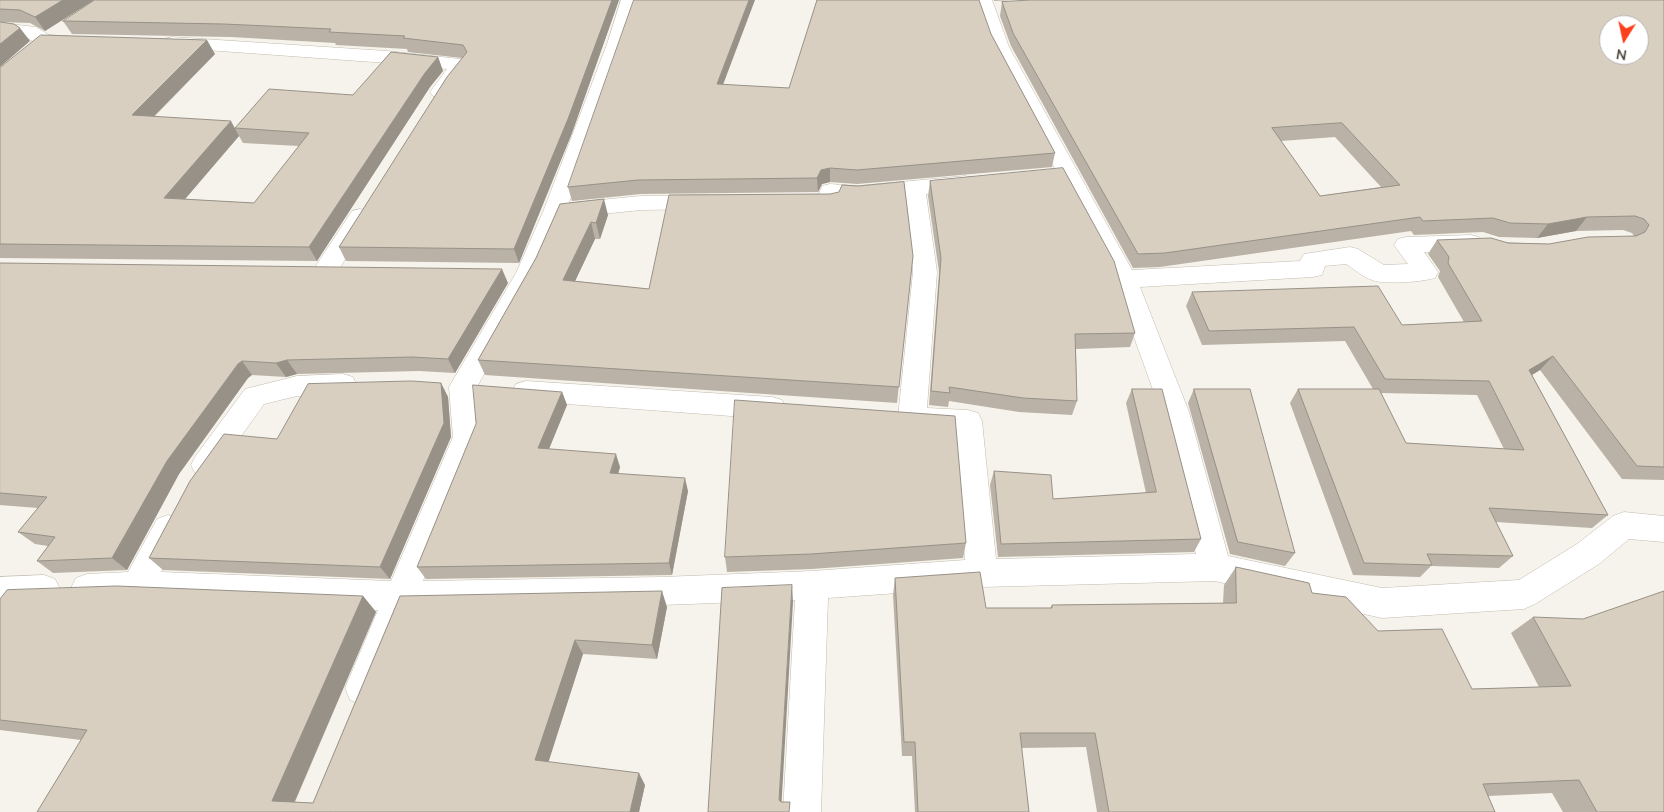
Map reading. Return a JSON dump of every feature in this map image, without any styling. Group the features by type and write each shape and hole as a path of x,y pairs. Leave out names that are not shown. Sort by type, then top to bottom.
{"street":[{"path":"352,713 467,437 473,388 514,273 554,212 616,44 630,0"},
{"path":"992,6 1000,47 1059,175 1125,279 1175,412 1215,567"},
{"path":"37,47 69,26"},
{"path":"0,28 30,31 37,47"},
{"path":"37,47 94,42"},
{"path":"154,43 387,57 460,65 431,105"},
{"path":"782,202 830,201 830,191 857,193 982,182"},
{"path":"912,418 925,272 914,188"},
{"path":"554,212 641,203 727,202"},
{"path":"355,270 316,270 368,204"},
{"path":"1125,279 1313,269 1312,260 1350,255 1379,274 1426,272 1406,245 1483,242 1490,245"},
{"path":"191,484 254,396 297,386 372,384"},
{"path":"473,388 795,410"},
{"path":"883,416 968,421 982,573"},
{"path":"138,586 178,509"},
{"path":"0,591 138,586 400,596 662,591 812,585 982,573 1215,567 1382,603 1524,594 1588,554 1624,525 1664,529"},
{"path":"802,812 812,585"}],"building":[{"path":"0,0 63,0 35,17 20,10 0,9"},
{"path":"95,0 612,0 568,119 514,249 339,247 447,77 467,52 463,45 403,38 405,36 329,32 331,29 224,24 63,21"},
{"path":"634,0 749,0 717,84 789,88 817,0 979,0 991,34 1055,153 857,170 830,168 821,170 817,178 638,180 568,187"},
{"path":"1031,0 1664,0 1664,467 1637,466 1553,356 1529,370 1608,515 1489,508 1513,556 1427,554 1432,565 1364,563 1298,389 1379,389 1406,443 1524,450 1489,381 1385,379 1354,327 1209,331 1192,292 1378,286 1402,325 1482,321 1448,263 1449,257 1437,240 1491,238 1508,243 1549,244 1588,237 1636,236 1645,232 1649,225 1644,219 1635,216 1587,217 1548,224 1510,223 1493,218 1423,221 1420,217 1165,253 1138,254 1013,33 1002,2","holes":["1342,123 1400,185 1320,196 1272,128"]},
{"path":"0,22 14,24 20,28 0,44"},
{"path":"41,35 207,40 132,115 231,121 164,198 254,203 309,133 235,128 269,89 353,95 391,52 438,57 425,73 309,247 0,244 0,68"},
{"path":"1063,168 1114,261 1135,333 1075,334 1077,401 1023,398 949,387 950,393 931,391 941,258 930,181"},
{"path":"904,182 913,256 899,387 478,360 536,258 560,204 604,199 596,223 591,222 563,280 649,289 669,195 830,194 839,192 842,185 858,186"},
{"path":"0,263 502,269 448,359 412,357 287,360 276,363 242,361 167,461 112,558 37,561 55,537 18,532 47,497 0,493"},
{"path":"412,381 441,383 444,423 380,567 149,558 190,481 224,434 277,439 308,384"},
{"path":"473,385 562,392 538,448 616,454 610,473 685,478 669,563 417,567 476,424"},
{"path":"1132,389 1162,389 1201,539 1001,544 994,471 1051,475 1053,499 1156,492"},
{"path":"1194,389 1250,389 1295,553 1238,542"},
{"path":"735,400 955,416 966,543 811,554 725,557"},
{"path":"1236,567 1309,583 1312,593 1346,597 1378,631 1442,629 1472,689 1571,686 1533,617 1583,619 1664,591 1664,812 1597,812 1579,780 1483,784 1495,812 1109,812 1095,733 1020,733 1029,812 918,812 915,742 904,742 895,578 980,572 986,608 1052,608 1052,605 1236,603"},
{"path":"792,585 779,800 781,802 790,802 789,812 708,812 722,588"},
{"path":"117,586 363,596 272,801 313,803 400,596 662,591 652,645 575,640 535,760 639,773 630,812 37,812 87,730 0,720 0,599 7,590"}]}
